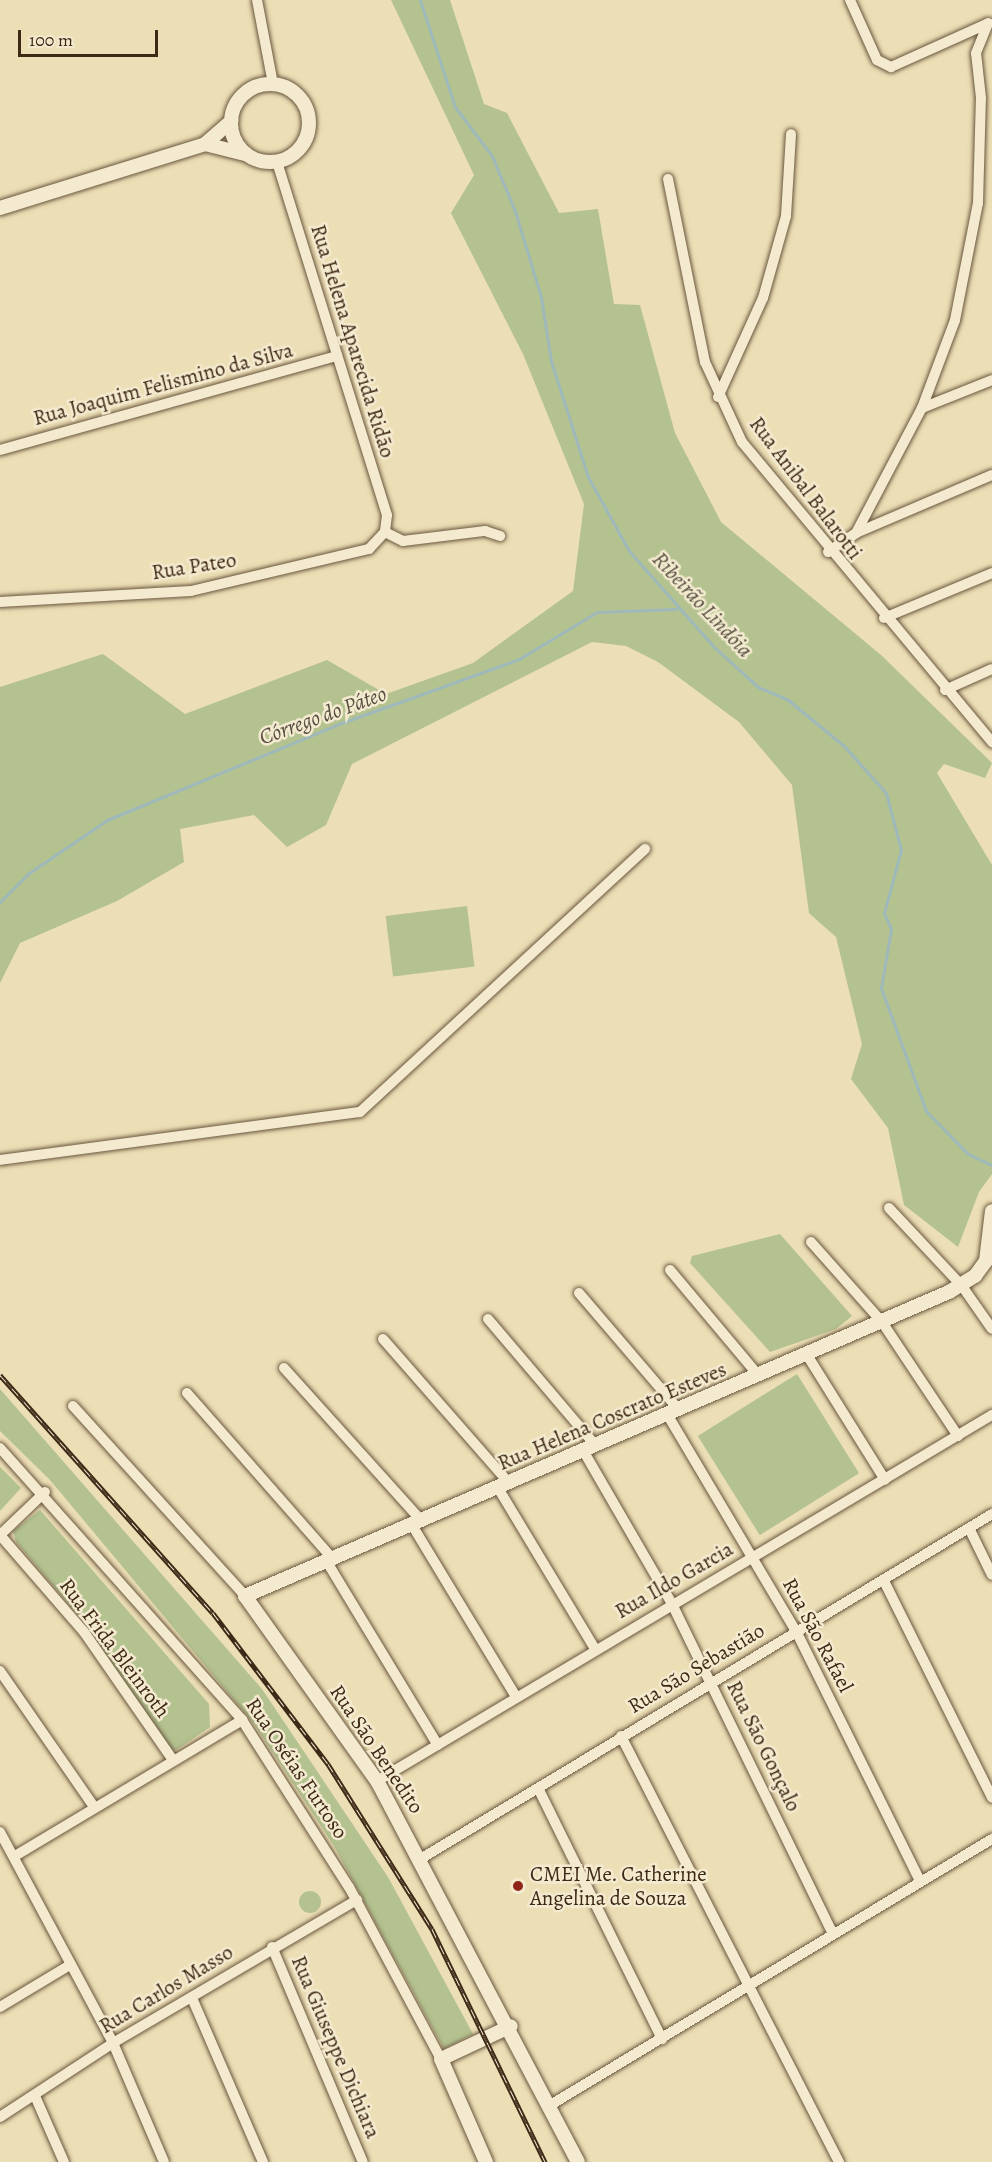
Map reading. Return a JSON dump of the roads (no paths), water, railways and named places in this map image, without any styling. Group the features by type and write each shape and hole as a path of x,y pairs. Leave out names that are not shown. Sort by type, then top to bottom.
{"street":[{"path":"257,0 273,84"},
{"path":"850,0 877,60 891,67 990,22"},
{"path":"856,533 922,408 955,320 978,203 981,98 976,53 990,22"},
{"path":"0,208 205,144 231,121 241,96 273,84 301,98 310,124 300,149 277,162 205,144"},
{"path":"231,121 245,153"},
{"path":"718,397 766,288 786,216 791,134"},
{"name":"Rua Helena Aparecida Ridão","path":"277,162 387,515 385,532"},
{"name":"Rua Anibal Balarotti","path":"668,179 705,362 718,397 742,442 828,552 992,742"},
{"name":"Rua Joaquim Felismino da Silva","path":"0,450 337,356"},
{"path":"922,408 992,380"},
{"path":"828,552 856,533 992,475"},
{"path":"385,532 403,541 485,531 500,536"},
{"name":"Rua Pateo","path":"0,602 191,591 369,549 385,532"},
{"path":"884,618 992,573"},
{"path":"945,690 992,669"},
{"path":"0,1160 360,1112 645,849"},
{"path":"889,1208 962,1286 992,1329"},
{"path":"989,1263 992,1211"},
{"path":"811,1242 882,1322 958,1436"},
{"name":"Rua Helena Coscrato Esteves","path":"245,1596 882,1322 962,1286 989,1263"},
{"path":"670,1270 759,1376"},
{"name":"Rua São Rafael","path":"579,1293 673,1412 796,1631 920,1881"},
{"name":"Rua São Gonçalo","path":"488,1319 590,1449 672,1604 833,1934"},
{"path":"383,1339 504,1485 595,1649"},
{"path":"807,1355 885,1480"},
{"path":"284,1368 417,1523 516,1697"},
{"path":"187,1393 330,1560 438,1745"},
{"name":"Rua São Benedito","path":"73,1406 245,1596 377,1780 422,1858 511,2026 552,2104 578,2162"},
{"name":"Rua Ildo Garcia","path":"377,1780 992,1415"},
{"name":"Rua Oséias Furtoso","path":"0,1448 45,1492 242,1719 357,1900 441,2059 486,2162"},
{"path":"0,1535 45,1492"},
{"name":"Rua São Sebastião","path":"422,1858 539,1790 621,1736 884,1581 992,1514"},
{"path":"969,1528 992,1575"},
{"name":"Rua Frida Bleinroth","path":"0,1535 84,1632 173,1760"},
{"path":"884,1581 992,1798"},
{"path":"0,1671 94,1807"},
{"path":"15,1856 242,1719"},
{"path":"621,1736 839,2162"},
{"path":"539,1790 662,2039"},
{"path":"0,1832 15,1856 70,1965 113,2043 164,2162"},
{"path":"552,2104 992,1839"},
{"name":"Rua Carlos Masso","path":"0,2117 113,2043 192,1998 272,1947 357,1900"},
{"name":"Rua Giuseppe Dichiara","path":"272,1947 363,2162"},
{"path":"0,2007 70,1965"},
{"path":"192,1998 263,2162"},
{"path":"441,2059 511,2026"},
{"path":"35,2096 64,2162"}],"waterway":[{"name":"Ribeirão Lindóia","path":"420,0 455,107 492,156 515,211 541,297 551,361 588,477 629,551 714,647 758,687 788,700 844,746 886,793 901,850 884,913 891,929 881,988 926,1111 968,1154 992,1165"},
{"name":"Córrego do Páteo","path":"0,902 29,873 107,820 336,725 519,659 597,612 676,609"}],"railway":[{"path":"0,1375 213,1613 328,1764 432,1929 545,2162"}],"place":[{"name":"CMEI Me. Catherine Angelina de Souza","path":"518,1886"}]}
